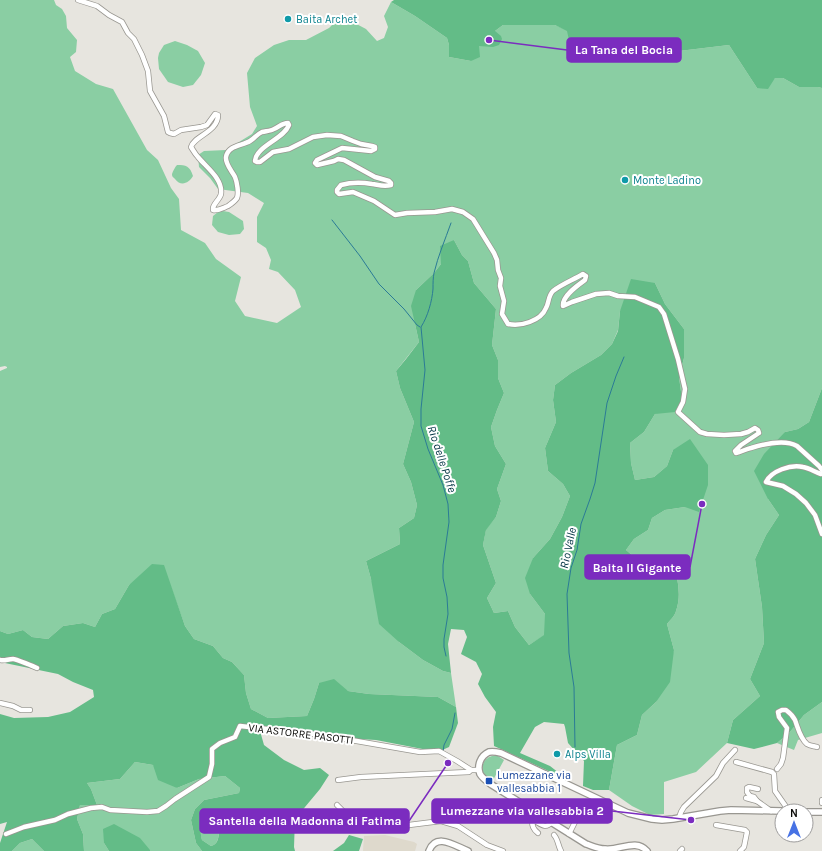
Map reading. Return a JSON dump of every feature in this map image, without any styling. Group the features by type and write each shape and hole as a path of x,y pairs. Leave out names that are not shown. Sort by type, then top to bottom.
{"main road":[{"path":"647,851 642,846 637,844 606,850 586,844 484,779 480,775 479,770 481,760 484,755 489,752 495,751 501,753 639,817 662,820 731,810 771,811"},
{"path":"429,851 431,846 436,842 441,841 468,851"}],"street":[{"path":"78,0 97,6 122,22 128,33 134,39 148,71 150,91 164,116 168,132 174,134 180,130 201,127 206,125 215,114 218,115 212,128 192,143 190,147 219,183 221,194 220,198 214,204 212,208 213,210 222,209 234,202 237,197 235,176 226,160 229,150 250,141 256,135 274,130 285,123 288,123 288,128 278,138 263,149 256,157 255,161 260,162 273,152 289,149 313,137 327,135 342,136 353,142 375,147 375,149 371,151 342,148 317,160 315,163 317,165 338,159 344,160 375,177 389,181 391,185 386,186 352,182 341,185 336,192 339,194 353,192 374,201 394,215 435,212 452,209 463,212 473,219 494,253 501,278 500,286 504,301 502,314 508,324 521,324 535,320 545,312 552,292 583,274 586,276 585,280 574,288 564,300 563,306 596,294 609,292 618,296 635,297 659,307 664,314 678,359 685,389 683,402 678,412 700,432 707,434 724,435 748,432 755,428 758,430 759,433 741,445 735,451 736,453 752,447 781,442 787,442 797,446 819,466 822,472 821,474 802,466 790,467 780,469 766,482 783,486 796,494 806,503 815,515 822,534"},
{"path":"0,660 14,658 37,668"},
{"path":"0,703 13,706 21,710 30,710"},
{"path":"777,769 783,758 787,728 779,717 778,712 786,710 790,713 799,733 806,743 810,746 817,747"},
{"name":"VIA ASTORRE PASOTTI","path":"6,834 24,827 55,820 68,814 91,808 102,807 110,810 147,812 158,811 209,777 212,764 212,749 220,743 235,737 240,726 322,735 420,752 439,751 471,770"},
{"path":"679,818 680,812 684,807 716,776 723,763 736,750"},
{"path":"736,762 772,772 774,774 775,791 783,803"},
{"path":"775,782 778,763"},
{"path":"338,780 469,772 471,770 479,770"},
{"path":"758,789 749,787 747,792 750,796 754,797 771,811"},
{"path":"746,798 757,801"},
{"path":"441,821 440,809 442,804 473,814"},
{"path":"337,805 345,813 349,825 401,826 441,821 458,826 487,845 503,851"},
{"path":"569,834 582,808"},
{"path":"538,833 535,831 533,826 533,820 545,826 550,825 552,822"},
{"path":"716,825 745,830 747,832 744,847 740,851"},
{"path":"554,835 561,851"}],"shaded area":[{"path":"385,835 414,842 417,844 415,851 363,851 364,836"}],"green space":[{"path":"0,0 54,0 56,5 62,9 66,16 67,28 77,40 76,52 70,57 75,71 96,84 113,89 147,150 158,160 171,188 179,199 181,230 205,243 216,259 241,277 235,301 245,316 277,323 301,307 295,290 278,272 269,269 271,260 266,248 257,242 257,217 264,203 248,193 218,189 199,167 198,155 204,151 226,150 252,134 257,126 250,107 247,73 255,58 274,45 289,40 306,40 329,28 336,21 347,19 366,29 377,41 384,38 388,27 384,16 391,2 415,16 447,38 449,45 449,57 471,61 478,40 503,25 555,25 567,30 591,55 602,51 619,50 642,62 679,51 729,45 757,88 775,78 783,78 799,87 822,88 822,388 809,422 798,429 785,432 768,499 779,515 766,535 755,559 762,607 764,643 750,679 760,696 733,720 727,743 696,772 664,782 664,814 650,815 632,806 609,790 617,745 637,735 642,715 656,702 674,650 667,624 674,616 679,598 673,560 640,562 626,550 634,539 648,530 652,518 665,510 685,507 673,450 667,466 654,477 635,480 631,463 630,443 644,432 655,414 682,399 679,377 684,358 684,329 665,304 655,283 620,311 618,330 612,344 601,355 571,373 555,385 553,400 556,422 545,448 548,471 563,484 570,496 562,517 550,539 533,558 530,594 545,614 545,635 529,645 515,627 508,611 494,613 487,598 496,583 483,545 486,529 496,517 501,501 497,489 506,464 495,446 491,427 504,393 498,378 498,360 492,345 496,309 474,283 468,261 462,255 454,240 441,264 416,290 415,324 419,342 396,371 400,388 414,422 403,464 411,482 417,505 414,518 399,528 400,544 366,561 371,579 399,642 423,660 443,671 451,673 456,707 438,697 369,694 348,691 319,683 307,716 268,718 251,709 246,693 244,675 232,662 223,658 213,646 194,639 185,626 163,565 129,585 115,609 102,614 95,627 83,623 63,626 48,639 32,637 23,630 8,634 0,631 0,371 7,367 0,367"},
{"path":"394,0 822,0 822,88 799,87 783,78 775,78 768,89 757,88 729,45 679,51 642,62 619,50 602,51 591,55 572,54 567,31 555,25 503,25 495,31 501,36 502,39 499,45 493,47 479,46 480,57 471,61 449,57 449,45 447,38 415,16 391,2"},
{"path":"175,41 198,51 205,63 201,75 193,85 183,87 168,82 159,69 159,53 164,45"},
{"path":"177,165 189,168 193,176 189,181 180,183 172,176 172,173"},
{"path":"218,212 229,212 243,221 244,229 240,234 229,235 218,232 212,225 213,216"},
{"path":"454,240 462,255 468,261 474,283 496,309 492,345 498,360 498,378 504,393 491,427 495,446 506,464 497,489 501,501 496,517 486,530 483,545 496,583 487,598 494,613 508,611 515,627 529,645 544,635 545,614 530,594 525,578 533,558 550,539 562,517 570,496 563,484 548,471 545,448 556,422 553,400 555,385 571,373 601,355 612,344 618,331 620,311 631,279 655,283 665,304 684,329 684,358 679,377 682,399 675,412 655,414 644,432 630,443 631,463 635,480 654,477 667,466 673,450 690,439 708,465 708,485 699,512 685,507 665,510 652,518 648,530 634,539 626,550 640,562 673,560 679,598 674,616 667,624 674,650 670,682 656,702 642,715 637,735 617,745 609,790 593,790 583,786 584,761 568,743 564,724 544,722 535,727 520,753 550,766 568,780 494,746 493,727 496,712 478,684 482,674 476,662 461,654 467,637 464,630 451,629 448,644 451,673 443,671 423,660 399,642 379,624 371,579 366,561 400,544 399,528 414,518 417,505 411,482 403,464 414,422 400,388 396,371 419,342 411,306 416,290 441,264 440,246"},
{"path":"822,388 822,702 804,715 789,733 777,743 754,749 727,743 733,720 760,696 750,679 764,643 762,607 755,559 766,535 779,515 768,499 754,471 764,454 785,432 798,429 809,422"},
{"path":"152,564 164,565 185,626 194,639 213,646 223,658 232,662 244,675 246,693 251,709 268,718 307,716 319,683 334,679 348,691 369,694 438,697 456,707 458,723 449,747 438,752 376,740 260,731 264,745 284,760 304,770 320,768 329,775 320,789 295,819 295,851 202,851 196,843 191,820 195,809 204,800 239,793 240,788 225,776 199,779 177,788 158,780 153,765 135,762 120,779 87,783 97,805 80,805 77,819 83,834 84,851 44,851 32,839 20,843 12,851 0,851 0,843 7,822 0,824 0,714 14,718 48,717 70,712 94,697 93,690 58,674 0,662 0,631 8,634 23,630 32,637 48,639 63,626 83,623 95,627 102,614 115,609 129,585","holes":["208,816 217,820 219,828 217,841 211,846 202,840 201,834 203,825"]},
{"path":"822,702 822,733 798,740 794,750 777,743 789,733 804,715"},
{"path":"492,756 498,756 504,760 492,782 484,775 482,769 485,761"},
{"path":"135,762 153,765 177,788 199,779 225,776 240,788 239,793 204,800 195,809 191,820 196,843 202,851 150,851 104,843 109,851 84,851 83,834 77,819 80,805 97,805 87,783 120,779"},
{"path":"208,816 217,820 219,828 217,841 211,846 202,840 201,834 203,825"},
{"path":"114,824 140,838 150,851 109,851 104,843 103,829"},
{"path":"349,835 363,839 359,851 333,851 344,843"},
{"path":"32,839 44,851 12,851 20,843"}],"waterway":[{"path":"332,220 360,256 379,284 420,327"},
{"name":"Rio delle Poffe","path":"446,656 444,639 448,614 447,597 443,578 443,565 449,522 448,504 443,485 428,449 421,426 421,409 425,370 421,327 429,308 434,273 451,223"},
{"name":"Rio Valle","path":"575,747 574,687 569,653 567,594 581,524 595,483 607,403 624,357"},
{"name":"Rio delle Poffe","path":"443,752 444,745 452,729 455,713"}],"place":[{"name":"Baita Archet","path":"288,19"},
{"name":"La Tana del Bocia","path":"489,40"},
{"name":"Monte Ladino","path":"625,180"},
{"name":"Baita Il Gigante","path":"702,504"},
{"name":"Alps Villa","path":"557,754"},
{"name":"Santella della Madonna di Fatima","path":"448,763"},
{"name":"Lumezzane via vallesabbia 1","path":"489,781"},
{"name":"Lumezzane via vallesabbia 2","path":"691,820"}]}
